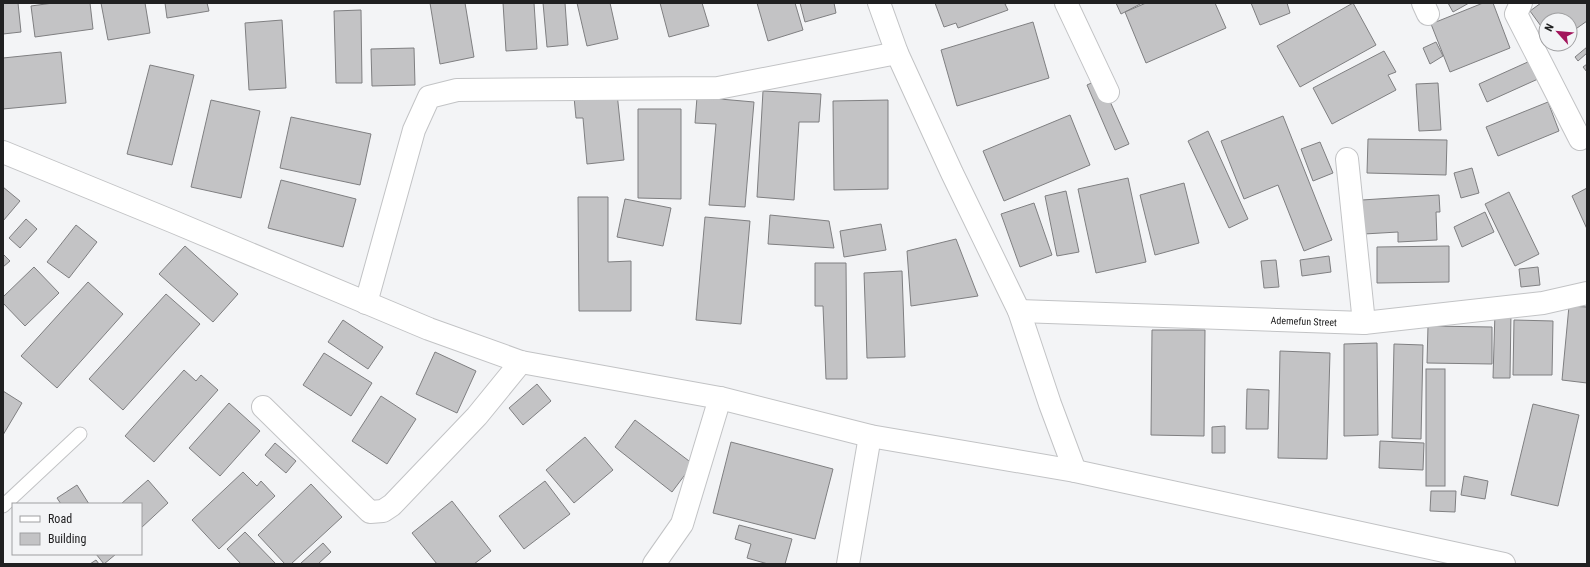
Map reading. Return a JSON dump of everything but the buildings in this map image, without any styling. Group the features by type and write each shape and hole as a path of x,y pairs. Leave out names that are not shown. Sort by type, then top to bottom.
{"street":[{"path":"879,3 897,53 952,173 1019,311 1074,472"},
{"path":"1066,3 1108,92"},
{"path":"1521,3 1516,14 1580,139"},
{"path":"366,303 414,130 429,98 458,90 718,88 897,53"},
{"path":"3,152 429,329 521,362 720,398 870,436 1074,472 1504,564"},
{"path":"1347,159 1364,323"},
{"name":"Ademefun Street","path":"1019,311 1364,323 1543,303 1587,293"},
{"path":"263,407 370,512 383,511 392,505 477,416 521,362"},
{"path":"654,564 682,524 720,398"},
{"path":"848,564 870,436"}],"lane":[{"path":"3,506 80,434"}]}
